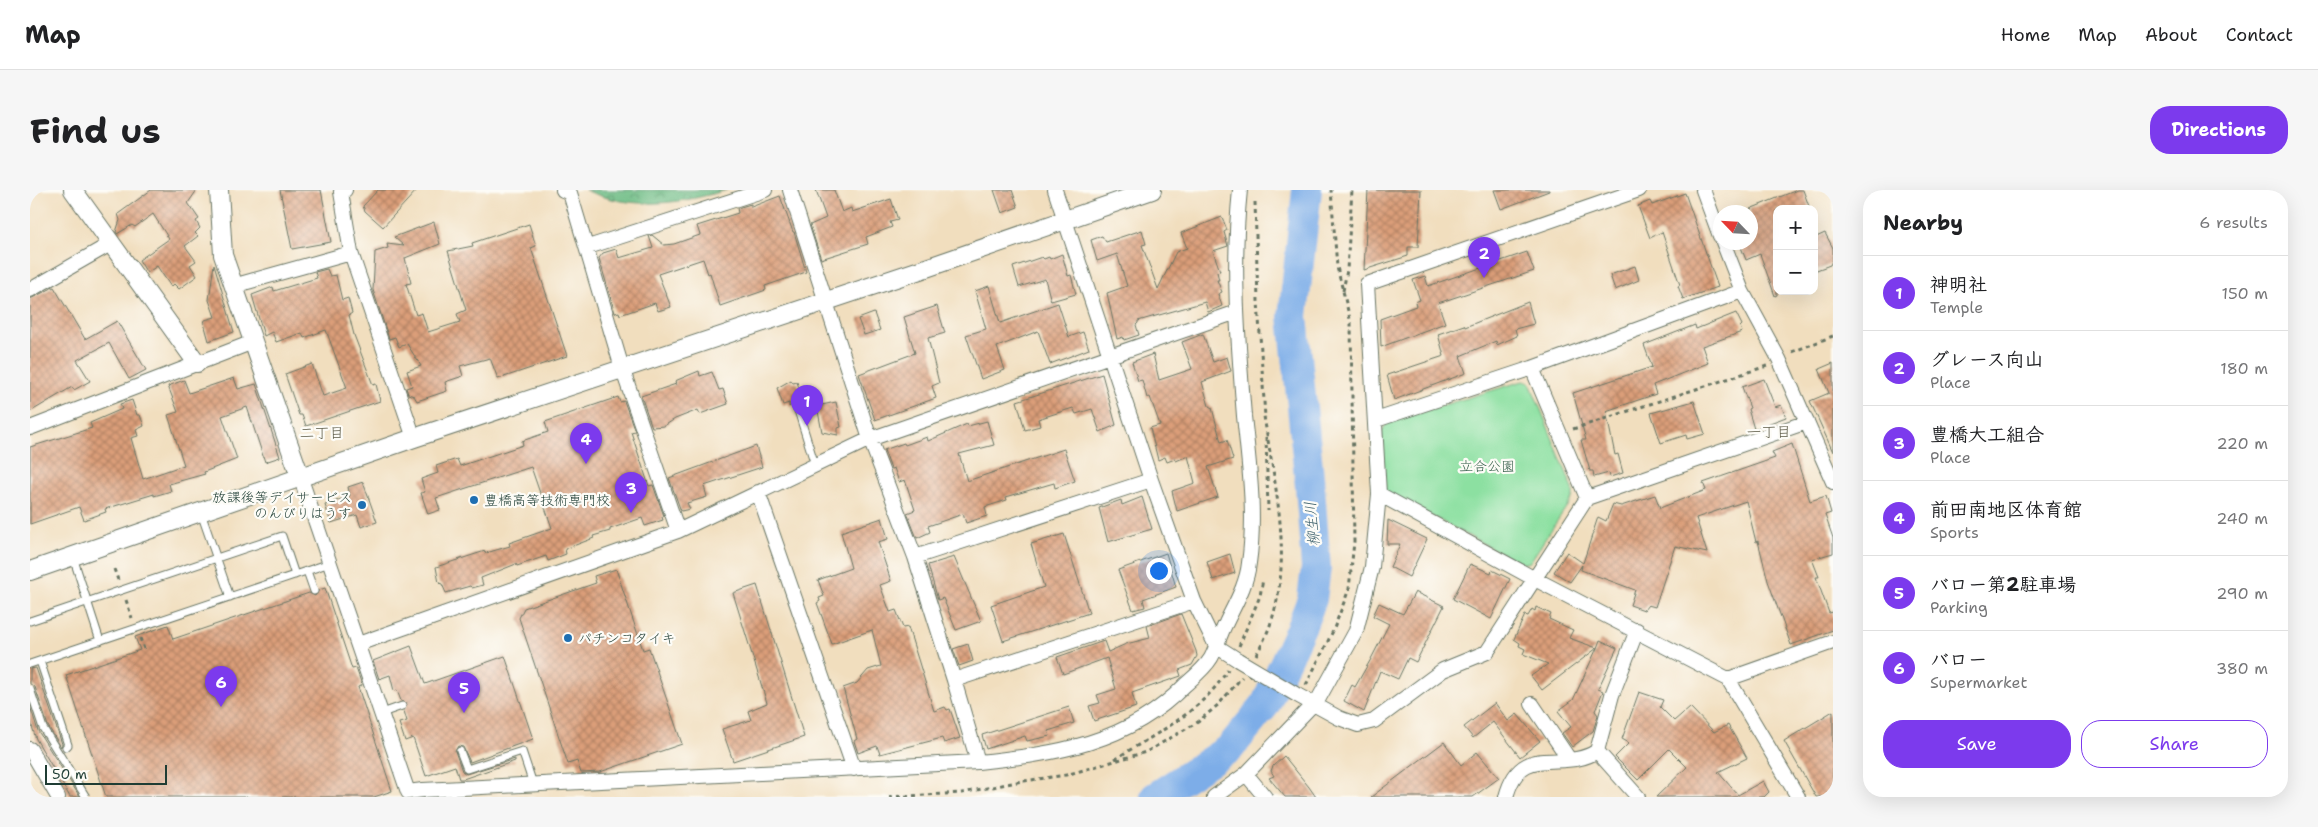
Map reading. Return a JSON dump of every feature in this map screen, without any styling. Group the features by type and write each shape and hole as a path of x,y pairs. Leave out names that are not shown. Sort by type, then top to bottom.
{"street":[{"path":"73,190 197,363"},
{"path":"219,190 223,255 232,286 301,479 409,795 533,784 854,769 978,762 1032,756 1082,746 1135,724 1174,697 1210,659 1248,574 1250,562 1251,495 1237,312 1235,255 1240,190"},
{"path":"345,190 341,192 351,253 414,438"},
{"path":"564,190 570,193 588,247 622,368 678,531"},
{"path":"588,247 764,190"},
{"path":"790,190 870,439 915,557 978,762"},
{"path":"1055,190 1151,480 1194,601 1216,646 1242,666 1299,689 1313,704 1339,718 1358,725 1374,721 1443,670 1487,652 1586,498 1807,422"},
{"path":"30,571 301,479 414,438 825,302 1152,190"},
{"path":"1214,797 1246,774 1319,698 1356,631 1372,567 1379,494 1367,284 1639,190"},
{"path":"1703,190 1713,217"},
{"path":"30,290 112,243"},
{"path":"1726,250 1742,291 1779,359 1833,482"},
{"path":"232,286 351,253"},
{"path":"1376,420 1532,368 1742,291"},
{"path":"358,644 678,531 870,439 1237,312"},
{"path":"30,428 253,342"},
{"path":"1532,368 1586,498"},
{"path":"915,557 1151,480"},
{"path":"758,492 854,769"},
{"path":"1379,494 1533,578 1637,630 1728,679 1798,797"},
{"path":"954,680 1194,601"},
{"path":"1506,797 1517,773 1530,762 1589,757 1597,752 1612,695 1637,630"},
{"path":"1728,679 1833,642"},
{"path":"1532,704 1569,759"},
{"path":"30,749 43,761 58,797"},
{"path":"1597,752 1638,797"},
{"path":"1246,774 1265,797"}],"lane":[{"path":"797,407 815,465"},
{"path":"201,513 230,597"},
{"path":"30,622 282,536 295,575"},
{"path":"73,557 100,641"},
{"path":"30,664 330,563"},
{"path":"307,571 314,591"},
{"path":"40,661 68,745 66,746"},
{"path":"30,689 43,728 86,797"},
{"path":"382,713 402,706"},
{"path":"460,751 467,769 513,754 521,747 533,784"}],"path":[{"path":"1299,689 1305,687 1333,631 1349,589 1354,542 1350,323 1337,267 1331,190"},
{"path":"1342,292 1347,270 1352,190"},
{"path":"1560,433 1770,365 1809,344 1833,336"},
{"path":"1254,658 1270,627 1276,607 1283,553 1264,416"},
{"path":"114,569 120,587"},
{"path":"124,596 134,622"},
{"path":"137,631 144,648"},
{"path":"889,797 962,793 1066,775 1146,752 1198,722 1219,704 1242,666"}],"green space":[{"path":"585,190 727,190 673,202 638,203 603,197"},
{"name":"立合公園","path":"1523,381 1530,383 1573,489 1573,497 1530,562 1522,564 1386,492 1383,487 1381,432 1388,422"}],"building":[{"path":"151,190 197,190 188,203 199,219 196,221 200,228 195,233 198,236 185,246 196,261 190,265 197,276 179,289 174,284 171,287 157,266 147,273 139,260 169,239 153,214 135,227 132,225 117,234 116,232 120,220 118,214"},
{"path":"280,190 321,190 331,242 292,249"},
{"path":"378,190 417,190 383,227 365,211 363,206"},
{"path":"816,190 834,190 842,212 851,208 852,212 891,199 898,220 890,222 892,227 866,237 868,244 821,259 810,225 826,218"},
{"path":"994,190 1012,190 1018,207 1002,213"},
{"path":"1368,190 1421,190 1418,247 1408,247 1408,256 1364,270"},
{"path":"1494,190 1549,190 1549,191 1501,209"},
{"path":"1797,190 1803,190 1809,205 1773,205 1773,290 1760,254 1746,260 1742,250 1758,250 1758,206"},
{"path":"1685,193 1718,287 1683,299 1662,232 1650,238 1638,206 1650,201 1652,205"},
{"path":"780,196 794,232 806,272 765,286 766,290 720,306 710,273 708,274 703,259 658,274 671,307 658,311 655,303 620,315 619,312 615,313 599,258 603,253 616,249 619,258 653,248 649,236 652,235 664,245 674,244 700,235 697,226 738,213 737,208 751,204 751,207"},
{"path":"1222,217 1227,230 1224,232 1228,246 1213,251 1220,271 1217,272 1219,280 1217,280 1222,292 1218,294 1222,306 1208,312 1205,302 1138,321 1136,325 1139,335 1124,340 1123,337 1117,339 1107,293 1127,286 1117,254 1097,261 1091,240 1102,236 1106,242 1142,230 1146,244 1142,245 1158,289 1176,252 1187,248 1181,233"},
{"path":"434,222 440,244 405,258 411,283 406,284 416,315 422,313 428,332 460,322 457,314 466,310 448,251 473,246 472,243 529,224 536,246 531,248 567,356 498,379 490,358 460,366 463,376 445,382 447,391 417,401 414,396 408,394 406,388 412,386 407,371 421,366 407,344 399,347 395,337 389,339 373,290 375,252 388,248 387,244 404,246 394,237"},
{"path":"1825,233 1833,248 1833,259 1830,265 1818,270 1818,250 1818,236"},
{"path":"1527,252 1534,271 1438,303 1445,323 1381,347 1380,319 1416,306 1415,302 1420,300 1413,280 1425,276 1428,286"},
{"path":"1062,254 1068,276 1071,275 1076,294 1051,301 1045,279 1019,287 1013,267 1042,257 1044,259 1049,257 1050,259"},
{"path":"214,264 234,332 209,341 204,323 205,320 215,317 209,300"},
{"path":"1635,266 1639,280 1615,290 1610,275"},
{"path":"327,269 330,276 336,275 342,300 348,298 352,313 349,315 354,335 373,385 376,384 380,401 306,426 302,415 299,415 285,374 312,364 323,396 347,388 326,330 304,338 302,333 276,342 272,332 264,336 252,295 273,287 274,291 317,278 315,272"},
{"path":"989,286 1000,323 1058,303 1069,337 1083,332 1089,349 1050,364 1038,331 997,347 1005,370 981,379 966,335 986,329 975,291"},
{"path":"54,287 85,339 117,321 146,370 129,379 109,343 77,360 90,381 74,390 72,387 30,412 30,299"},
{"path":"1528,302 1534,324 1515,329 1517,336 1497,345 1496,341 1460,356 1466,373 1394,400 1387,375 1444,356 1438,334 1464,325 1465,327"},
{"path":"937,306 945,333 928,338 939,383 932,386 936,398 875,420 859,374 915,353 904,317"},
{"path":"874,313 880,330 864,335 858,319"},
{"path":"1736,313 1742,325 1740,327 1742,332 1702,346 1708,363 1653,385 1656,394 1606,411 1615,455 1618,454 1623,473 1610,477 1609,473 1594,477 1593,471 1590,471 1581,440 1586,440 1573,393 1652,367 1644,345 1695,325 1696,329"},
{"path":"1203,334 1213,362 1227,357 1231,371 1202,382 1209,406 1212,408 1221,442 1227,440 1233,459 1208,467 1218,497 1177,511 1172,491 1195,483 1188,456 1176,461 1175,459 1167,462 1165,457 1158,460 1150,428 1160,425 1150,397 1147,398 1142,380 1138,381 1132,362 1153,354 1159,380 1192,369 1182,342"},
{"path":"1833,363 1833,452 1810,401 1829,393 1819,369"},
{"path":"699,371 700,376 712,372 719,390 723,389 728,404 700,414 698,410 675,419 664,426 652,427 641,396 676,384 675,381"},
{"path":"1102,374 1116,425 1100,432 1092,409 1076,414 1073,408 1038,419 1040,426 1025,430 1017,401"},
{"path":"234,378 238,389 256,384 280,457 265,462 247,407 222,416 237,459 204,472 205,474 169,484 171,491 154,496 154,494 105,509 106,512 84,520 79,507 30,524 30,447 92,428 90,423 122,409 120,404 132,400 137,415 140,415 144,426 136,430 138,436 131,438 143,479 184,465 168,415 178,412 168,386 184,380 189,393"},
{"path":"1764,379 1775,407 1781,405 1786,417 1754,429 1748,409 1750,408 1742,387"},
{"path":"791,380 793,383 797,382 804,402 795,402 789,407 789,403 783,405 777,388"},
{"path":"618,397 620,402 624,401 635,431 631,432 649,486 653,485 664,516 662,517 663,520 645,526 642,518 593,536 594,538 565,549 566,554 548,561 546,556 517,566 516,564 481,578 483,585 472,588 470,586 446,593 442,584 439,583 436,567 485,551 486,553 510,546 509,543 552,528 531,467 436,498 440,510 428,514 421,493 425,492 421,479 438,473 436,466 457,459 460,466 523,445 522,441 548,432 545,422"},
{"path":"1694,401 1705,434 1687,439 1686,435 1661,443 1651,413"},
{"path":"836,402 841,427 838,428 838,435 822,432 817,406"},
{"path":"987,421 994,445 959,454 967,481 1064,449 1075,481 1055,488 1054,483 1006,497 1007,500 985,507 987,516 966,523 963,514 928,526 930,532 917,538 907,513 915,510 905,480 899,482 894,468 891,469 884,450 927,437 928,441 967,424 968,426"},
{"path":"1792,444 1810,501 1826,496 1831,513 1825,515 1833,538 1833,553 1812,559 1819,577 1816,577 1829,613 1833,612 1833,630 1791,645 1768,581 1746,501 1696,518 1707,553 1675,546 1655,607 1648,605 1644,610 1630,605 1635,590 1581,570 1582,565 1570,582 1554,572 1567,552 1583,563 1598,517 1606,521 1613,504 1621,506 1655,495 1660,508 1706,490 1703,483 1775,458 1772,452"},
{"path":"756,446 762,467 704,486 707,497 687,503 690,509 681,511 669,478"},
{"path":"363,482 377,522 361,527 357,515 331,523 325,505 350,496 348,487"},
{"path":"1142,497 1152,529 1108,542 1099,508 1121,500 1122,505"},
{"path":"882,518 888,539 878,542 891,581 880,585 890,612 896,610 903,628 908,627 934,711 945,707 947,710 950,709 960,738 944,743 942,738 880,754 877,746 858,753 854,741 857,739 843,688 857,683 868,670 881,666 872,630 832,644 817,603 820,601 819,598 824,596 818,580 851,568 841,532"},
{"path":"1388,520 1427,539 1409,577 1390,567 1400,544 1387,544"},
{"path":"1064,534 1089,613 1003,641 991,605 1044,587 1031,544"},
{"path":"1166,553 1176,587 1143,599 1145,607 1133,610 1118,570"},
{"path":"1230,554 1235,573 1213,580 1207,562"},
{"path":"954,557 981,621 956,630 943,598 938,600 928,565"},
{"path":"1470,564 1491,573 1492,570 1510,579 1491,619 1453,599"},
{"path":"616,569 643,650 649,648 682,744 600,772 581,773 577,761 568,764 519,618 524,608 596,583 594,576"},
{"path":"757,585 804,737 733,761 722,729 751,720 748,711 767,703 733,593"},
{"path":"325,588 352,669 356,668 362,685 358,687 392,791 374,797 106,797 66,675 140,650 135,637 168,625 173,639 309,593 315,596 319,590"},
{"path":"1415,592 1444,606 1416,662 1408,658 1398,679 1380,671 1364,712 1344,701 1352,685 1355,687 1389,624 1373,616 1379,603 1403,614"},
{"path":"1536,607 1551,614 1549,619 1573,630 1569,638 1597,648 1542,690 1531,676 1548,664 1523,654 1525,649 1519,646 1520,643 1514,639 1525,615 1528,616 1532,609 1535,611"},
{"path":"1181,614 1196,651 1197,656 1192,665 1179,670 1181,676 1132,693 1136,707 1094,721 1089,706 1100,703 1097,695 1116,689 1107,658 1063,674 1057,657 1104,641 1108,652 1126,644 1150,638 1147,626"},
{"path":"1600,640 1617,648 1598,689 1603,691 1595,711 1598,715 1593,731 1572,747 1562,733 1571,727 1558,711 1573,700"},
{"path":"968,644 973,661 959,666 953,649"},
{"path":"411,646 425,684 505,656 533,739 470,762 463,747 458,746 455,751 462,771 466,774 515,759 515,761 463,779 459,779 455,766 426,776 413,738 405,741 399,723 407,721 404,711 407,704 401,701 397,690 394,691 390,675 379,679 373,661"},
{"path":"36,668 62,744 61,747 48,726 35,687 30,684 30,669"},
{"path":"1639,692 1663,700 1660,707 1674,721 1690,707 1714,732 1728,725 1747,758 1718,772 1738,795 1763,781 1769,792 1764,797 1656,797 1687,767 1669,749 1638,780 1615,757 1629,743 1622,739"},
{"path":"1495,703 1508,721 1517,714 1540,741 1520,757 1493,722 1473,738 1464,727"},
{"path":"30,706 38,731 80,797 70,797 36,739 30,720"},
{"path":"1069,707 1074,723 1048,731 1050,736 1027,741 1025,736 986,749 982,735"},
{"path":"1833,711 1833,797 1816,797 1784,741"},
{"path":"1444,742 1461,765 1477,752 1499,778 1473,797 1371,797"},
{"path":"1284,756 1316,797 1285,797 1269,778 1274,776 1271,771 1273,766"}],"waterway":[{"name":"柳生川","path":"1155,797 1230,748 1265,705 1312,599 1316,568 1293,316 1307,190"}],"place":[{"name":"グレース向山","path":"1484,278"},
{"name":"神明社","path":"807,426"},
{"name":"前田南地区体育館","path":"586,464"},
{"name":"豊橋高等技術専門校","path":"474,500"},
{"name":"放課後等デイサービス のんびりはうす","path":"362,505"},
{"name":"豊橋大工組合","path":"631,513"},
{"name":"パチンコタイキ","path":"568,638"},
{"name":"バロー","path":"221,707"},
{"name":"バロー第2駐車場","path":"464,713"}],"district":[{"name":"一丁目","path":"1769,432"},
{"name":"二丁目","path":"322,433"}]}
